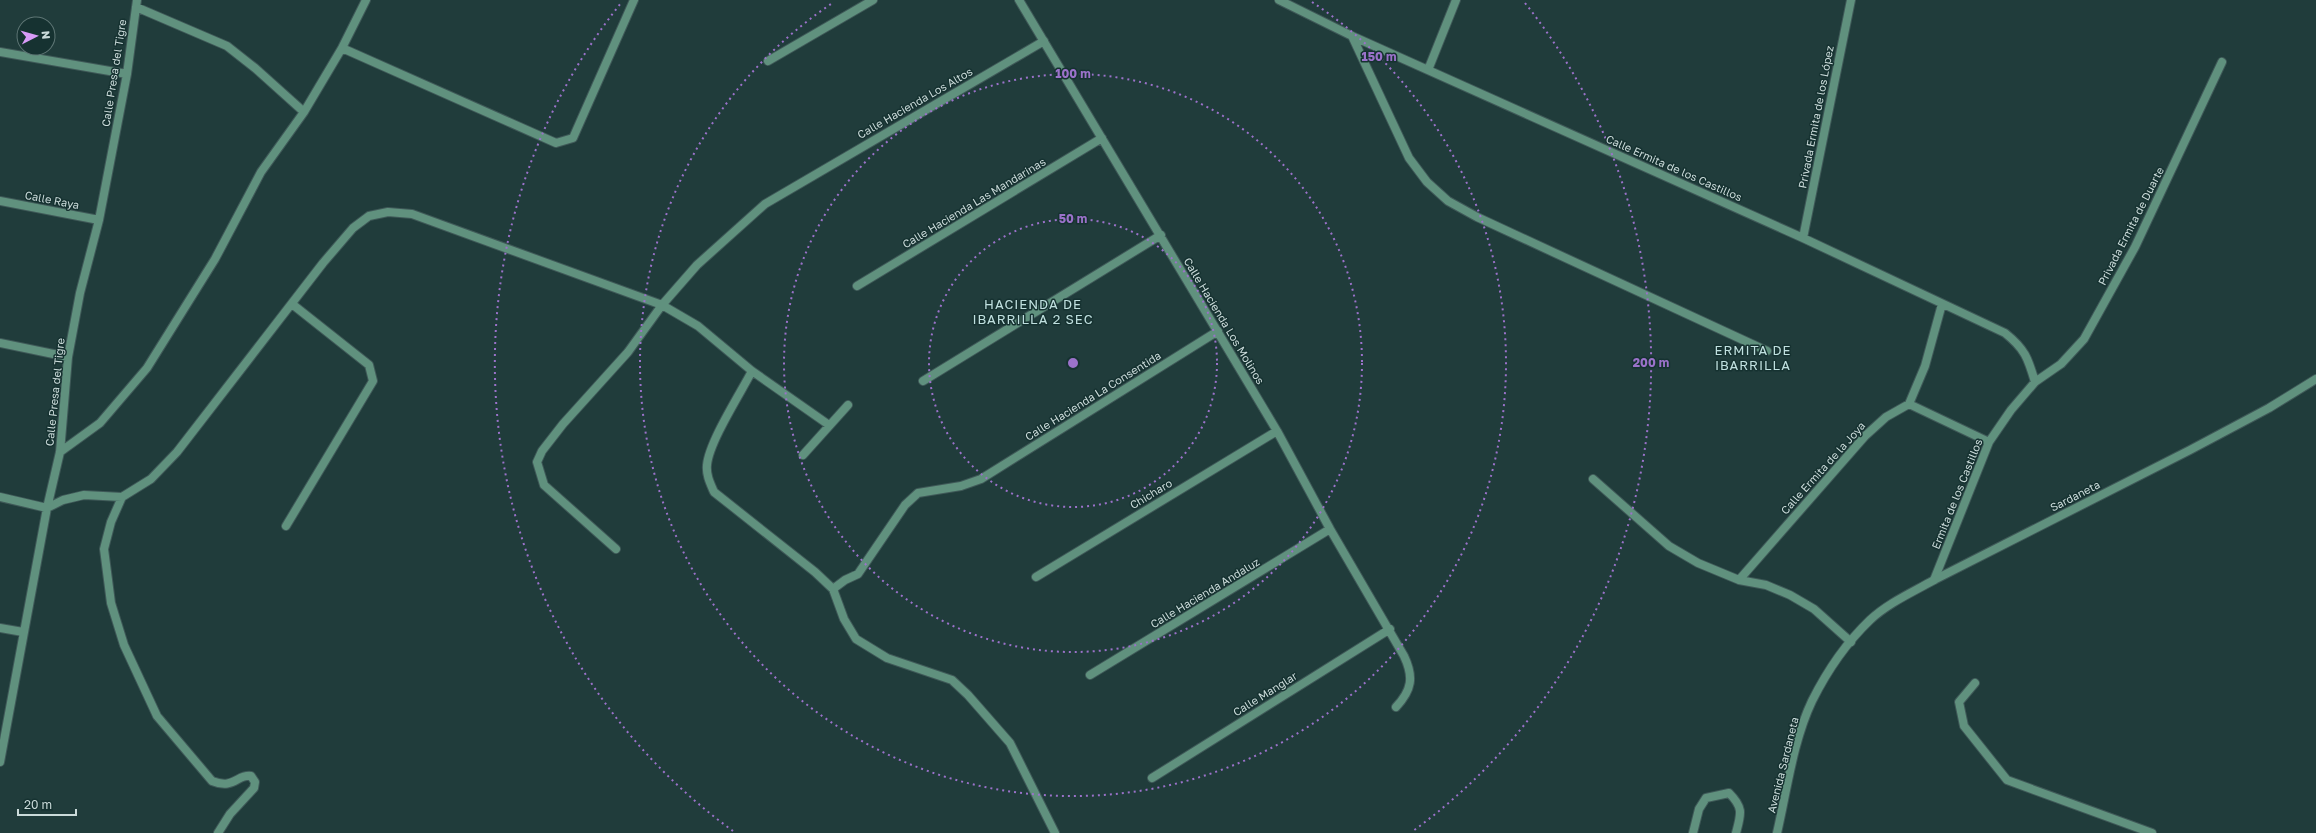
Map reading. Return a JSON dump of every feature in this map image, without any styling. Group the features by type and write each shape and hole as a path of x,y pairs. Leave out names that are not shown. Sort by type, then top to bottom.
{"street":[{"path":"60,452 100,423 147,368 215,259 261,172 304,112 342,48 366,0"},
{"path":"342,48 556,143 573,138 634,0"},
{"path":"768,62 873,0"},
{"name":"Calle Hacienda Los Molinos","path":"1019,0 1277,431 1330,529 1390,629 1409,667 1409,687 1406,696 1396,707"},
{"name":"Calle Ermita de los Castillos","path":"1279,0 1352,36 1803,238 2005,333 2020,344 2028,357 2035,382"},
{"path":"1428,70 1456,0"},
{"name":"Privada Ermita de los López","path":"1803,238 1851,0"},
{"path":"136,3 227,46 255,68 304,112"},
{"name":"Calle Presa del Tigre","path":"0,762 47,508 60,452 68,357 80,293 99,220 127,74 136,3"},
{"path":"1352,36 1409,158 1427,182 1448,201 1477,217 1767,352"},
{"name":"Calle Hacienda Los Altos","path":"616,549 544,485 537,462 542,451 563,424 628,352 662,305 697,265 765,204 1044,41"},
{"path":"0,52 127,74"},
{"name":"Privada Ermita de Duarte","path":"2035,382 2061,364 2084,339 2135,247 2222,62"},
{"name":"Calle Hacienda Las Mandarinas","path":"857,286 1102,138"},
{"name":"Calle Raya","path":"0,201 99,220"},
{"path":"218,833 230,814 254,788 255,782 252,776 247,776 235,783 222,785 212,781 157,716 124,644 111,603 104,549 111,522 122,497 151,478 178,452 292,304 353,228 369,216 388,212 412,214 662,305 698,326 727,348 752,371 829,425"},
{"path":"923,381 1160,236"},
{"path":"286,526 373,381 369,365 292,304"},
{"path":"1942,304 1925,366 1909,404 1989,442"},
{"name":"Calle Hacienda La Consentida","path":"833,589 845,580 858,574 905,505 918,493 961,486 981,479 1218,331"},
{"path":"0,343 68,357"},
{"path":"752,371 711,449 707,466 708,478 714,492 810,567 833,589 844,619 856,639 887,658 952,680 968,695 1010,743 1055,833"},
{"name":"Sardaneta","path":"1851,642 1871,620 1898,600 1934,580 2190,450 2269,408 2316,379"},
{"name":"Ermita de los Castillos","path":"1934,580 1989,442 2011,410 2035,382"},
{"name":"Calle Ermita de la Joya","path":"1739,580 1865,436 1886,417 1909,404"},
{"path":"803,456 848,405"},
{"name":"Chicharo","path":"1036,577 1277,431"},
{"path":"1593,479 1669,546 1698,563 1739,580 1766,585 1790,595 1814,609 1851,642"},
{"path":"0,497 47,508 63,500 84,495 122,497"},
{"name":"Calle Hacienda Andaluz","path":"1090,675 1330,529"},
{"path":"0,628 23,632"},
{"name":"Calle Manglar","path":"1152,778 1390,629"},
{"name":"Avenida Sardaneta","path":"1777,833 1797,746 1811,702 1829,672 1851,642"},
{"path":"1975,683 1959,702 1964,726 2007,780 2152,833"},
{"path":"1693,833 1698,809 1706,798 1729,793 1738,802 1742,813 1736,833"}],"district":[{"name":"HACIENDA DE IBARRILLA 2 SEC","path":"1033,312"},
{"name":"ERMITA DE IBARRILLA","path":"1753,358"}]}
